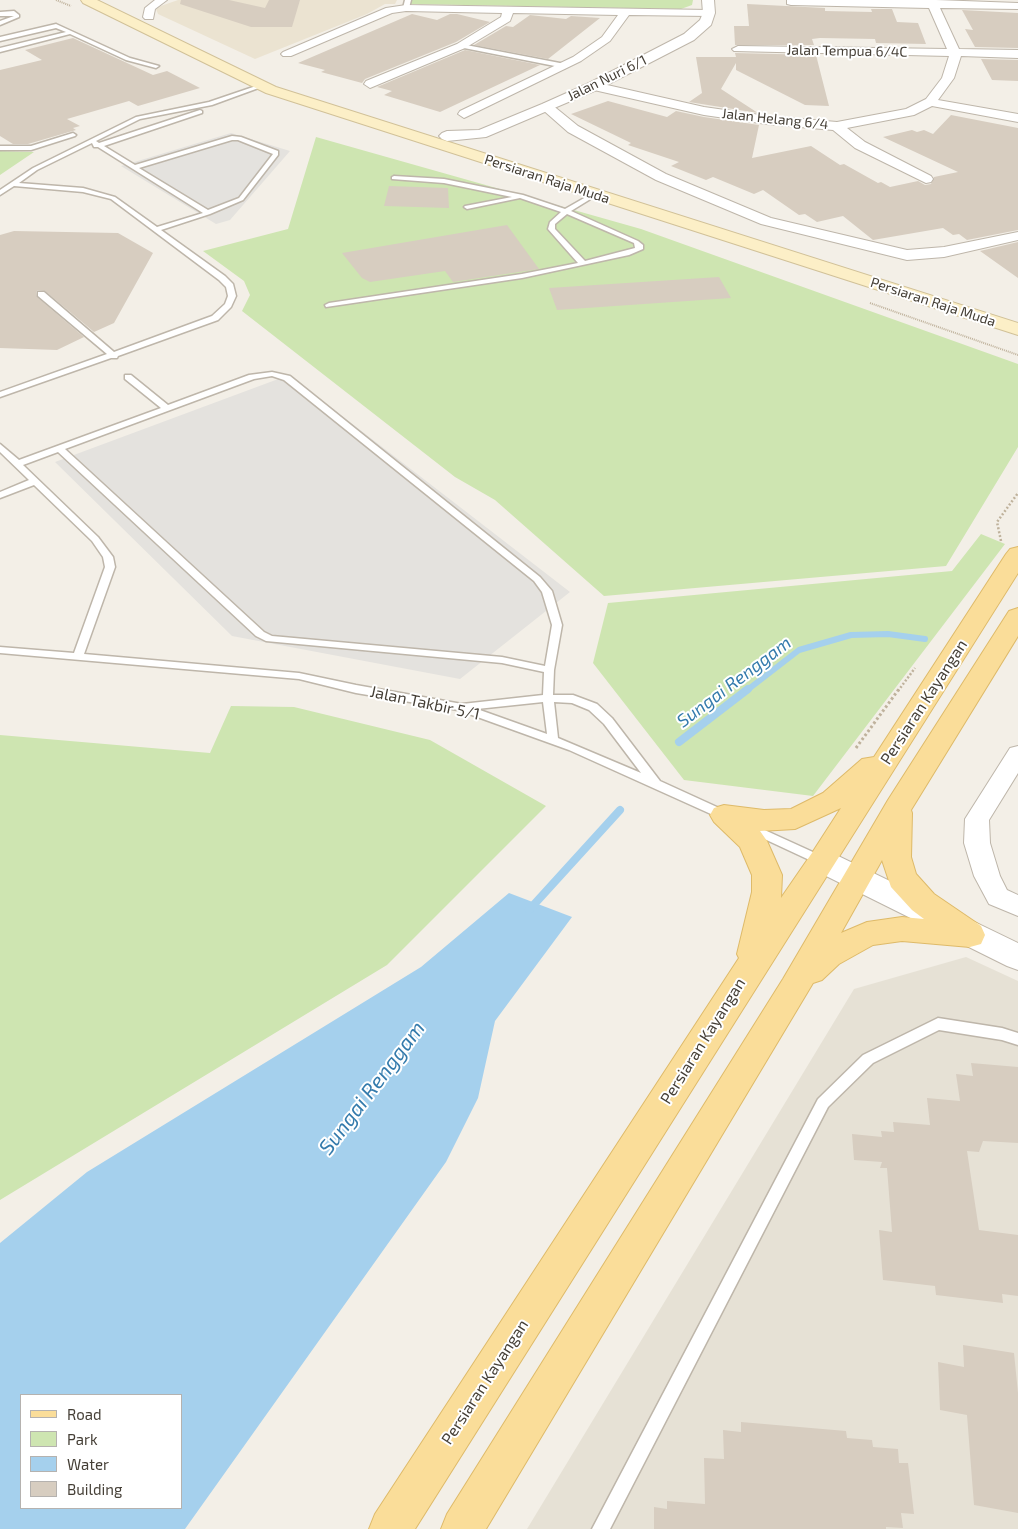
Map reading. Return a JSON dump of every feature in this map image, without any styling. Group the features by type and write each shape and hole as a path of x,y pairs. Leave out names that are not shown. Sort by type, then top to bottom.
{"main road":[{"path":"114,0 216,47"},
{"name":"Persiaran Raja Muda","path":"87,1 266,88 1018,329"},
{"name":"Persiaran Raja Muda","path":"266,88 290,80 447,136 479,140 1018,315"},
{"name":"Persiaran Kayangan","path":"390,1529 750,968 822,861 898,742 1010,551"},
{"name":"Persiaran Kayangan","path":"462,1529 794,988 898,807 1018,616"},
{"path":"724,815 764,821 795,818 833,800 898,742"},
{"path":"898,807 896,856 902,879 924,902 970,935"},
{"path":"724,815 752,841 767,875 766,892 750,968"},
{"path":"794,988 828,954 867,934 902,929 970,935"}],"street":[{"path":"149,17 150,8 162,0"},
{"path":"792,2 932,2 1018,6"},
{"path":"932,2 955,53"},
{"path":"287,54 407,4 509,9 626,11 709,7"},
{"name":"Jalan Nuri 6/1","path":"479,140 594,86 689,38 706,22 709,7"},
{"path":"370,84 461,46 506,19 509,9"},
{"path":"464,114 565,66 606,39 626,11"},
{"name":"Jalan Tempua 6/4C","path":"738,49 1018,54"},
{"name":"Jalan Helang 6/4","path":"594,86 704,111 767,120 837,126 903,114 930,102 948,78 955,60 955,53"},
{"path":"930,102 1018,118"},
{"path":"547,107 573,129 661,177 766,221 907,255 944,252 1018,236"},
{"path":"837,126 860,144 926,179"},
{"path":"1008,901 988,876 978,843 976,819 1018,754"},
{"path":"822,861 1018,957"}],"lane":[{"path":"0,14 14,13 17,16 0,23"},
{"path":"0,39 56,26 128,59 156,66"},
{"path":"0,50 71,32"},
{"path":"461,46 565,66"},
{"path":"0,193 35,169 77,150 266,88"},
{"path":"96,144 138,118 210,104 266,88"},
{"path":"0,148 31,148 73,135"},
{"path":"134,167 232,138 239,138 276,152 241,199 208,213 155,230"},
{"path":"96,144 208,213"},
{"path":"329,305 482,283 583,264 630,253 639,249 640,245 636,242 566,211 523,197 444,181 394,178"},
{"path":"0,395 114,356 215,318 228,305 232,296 230,286 222,278 113,198 101,194 11,184"},
{"path":"583,264 551,229 552,223 566,211 595,194"},
{"path":"467,206 523,197"},
{"path":"41,294 114,356"},
{"path":"17,464 252,377 272,374 287,378 537,579 547,591 557,625 549,670 548,698 553,739"},
{"path":"128,377 166,408"},
{"path":"0,447 94,539 108,557 110,567 77,658"},
{"path":"59,448 260,634 270,639 502,660 549,670"},
{"path":"0,495 35,481"},
{"name":"Jalan Takbir 5/1","path":"0,650 299,676 460,707 553,739 611,763 822,861"},
{"path":"460,707 548,698 573,699 593,707 608,721 657,785"},
{"path":"601,1529 823,1103 868,1058 938,1024 1002,1034 1018,1039"}],"path":[{"path":"1010,551 997,522 1018,493"},
{"path":"851,755 921,660"}],"shaded area":[{"path":"178,0 397,0 395,4 385,4 367,14 255,59 158,14 156,9 158,7"},
{"path":"231,133 290,151 230,220 216,224 121,166"},
{"path":"289,375 570,592 460,679 232,636 55,462"},
{"path":"966,957 1018,981 1018,1529 527,1529 854,989"}],"green space":[{"path":"412,0 693,0 692,5 681,9 410,4"},
{"path":"316,137 641,229 1018,364 1018,447 946,566 604,596 495,500 455,477 242,311 250,295 244,281 203,251 288,229"},
{"path":"0,151 34,152 0,175"},
{"path":"981,534 1005,544 813,796 684,780 593,663 608,603 952,571"},
{"path":"231,706 294,707 430,740 546,806 387,965 0,1200 0,735 210,753"}],"water":[{"path":"509,893 572,917 495,1021 478,1098 446,1162 185,1529 0,1529 0,1243 87,1172 421,967"}],"building":[{"path":"181,0 229,0 265,8 269,0 300,0 292,27 251,27 180,4"},
{"path":"747,4 825,8 825,11 872,12 871,9 892,9 897,22 918,23 926,44 876,43 875,39 820,38 812,39 814,45 735,45 734,26 749,26"},
{"path":"962,10 1018,13 1018,48 975,47 965,29 973,30"},
{"path":"412,14 437,20 450,14 457,14 490,22 456,42 365,79 362,83 321,72 325,70 298,63"},
{"path":"530,15 566,19 571,16 600,18 548,59 474,45 506,26 513,27"},
{"path":"73,38 153,75 167,71 200,88 138,106 129,101 67,119 80,126 73,128 76,130 28,144 13,144 0,136 0,70 42,60 25,50"},
{"path":"465,50 540,65 440,112 384,95 392,91 377,87"},
{"path":"735,53 816,55 829,106 805,105 736,70 736,63 721,89 758,113 689,102 702,93 696,57 736,57"},
{"path":"981,59 1018,60 1018,81 992,80"},
{"path":"608,101 667,117 676,111 759,125 752,158 811,146 840,165 844,164 878,183 881,182 890,187 918,181 925,185 931,184 934,177 958,172 883,137 912,130 917,132 924,130 933,134 951,115 1018,128 1018,230 967,240 959,234 953,235 943,228 873,240 843,216 817,222 805,214 799,215 763,190 754,194 713,177 706,180 671,166 679,162 628,145 631,143 571,114"},
{"path":"389,186 448,188 449,208 384,206"},
{"path":"507,225 539,269 453,282 445,271 370,282 362,278 342,253"},
{"path":"14,231 118,233 153,253 114,323 94,332 45,291 38,290 36,292 37,297 84,337 57,350 0,348 0,235"},
{"path":"1018,242 1018,278 980,251"},
{"path":"719,277 731,298 557,310 549,288"},
{"path":"971,1063 1018,1067 1018,1143 983,1141 979,1152 967,1151 979,1230 1018,1235 1018,1296 1002,1294 1003,1303 936,1295 935,1286 883,1280 879,1230 892,1232 887,1168 880,1168 882,1162 854,1160 852,1134 882,1137 881,1131 894,1132 893,1122 930,1125 927,1098 960,1101 956,1074 973,1076"},
{"path":"963,1345 1014,1353 1018,1393 1018,1513 974,1505 967,1415 940,1410 938,1362 964,1367"},
{"path":"741,1422 846,1431 847,1438 872,1440 873,1447 898,1449 899,1463 908,1463 914,1514 901,1513 903,1528 886,1527 886,1529 654,1529 654,1507 667,1509 667,1501 705,1504 704,1458 724,1459 723,1430 741,1432"}],"waterway":[{"name":"Sungai Renggam","path":"746,691 799,650 851,635 888,634 925,639"},
{"name":"Sungai Renggam","path":"679,742 748,689"},
{"name":"Sungai Renggam","path":"529,910 620,810"}]}
